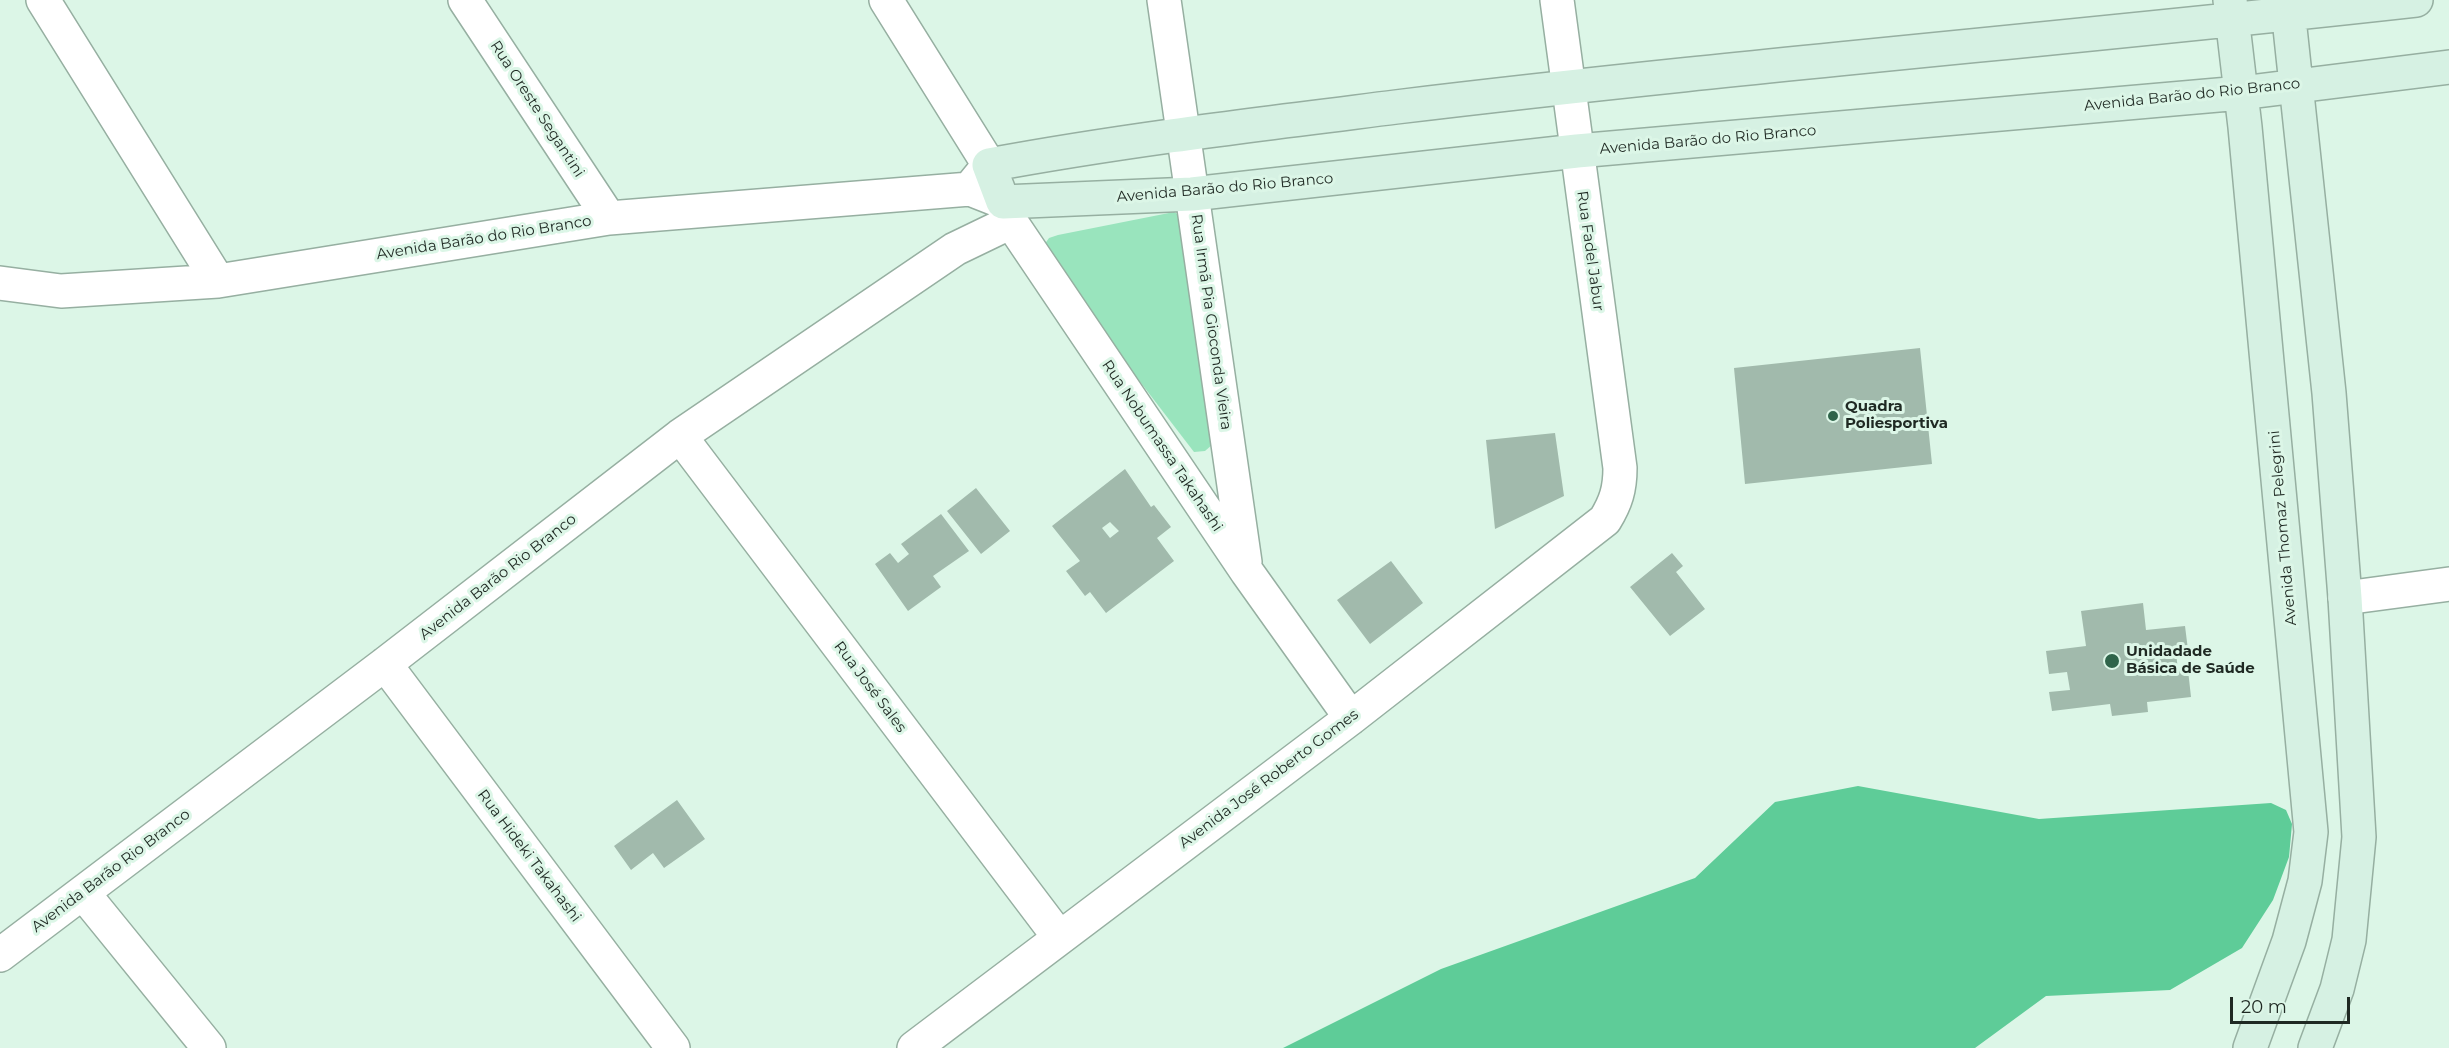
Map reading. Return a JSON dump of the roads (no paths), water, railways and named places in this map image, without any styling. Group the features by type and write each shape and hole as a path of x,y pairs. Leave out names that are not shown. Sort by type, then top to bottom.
{"street":[{"path":"43,0 218,281"},
{"name":"Rua Oreste Segantini","path":"465,0 609,218"},
{"path":"886,0 979,177"},
{"name":"Rua Irmã Pia Gioconda Vieira","path":"1164,0 1247,572"},
{"name":"Rua Fadel Jabur","path":"1557,0 1620,468 1620,487 1616,502"},
{"name":"Avenida Barão do Rio Branco","path":"0,283 61,291 218,281 609,218 979,177 1076,149 1183,134 1568,86 2231,10 2416,0"},
{"path":"2288,7 2329,393 2345,598 2359,837 2349,940 2337,989 2315,1048"},
{"name":"Avenida Thomaz Pelegrini","path":"2231,10 2241,93 2311,832 2305,881 2289,941 2250,1048"},
{"name":"Avenida Barão do Rio Branco","path":"1007,212 1577,152 2241,93 2297,84 2449,67"},
{"name":"Rua Nobumassa Takahashi","path":"979,177 1007,212 1247,572 1351,718"},
{"name":"Avenida Barão Rio Branco","path":"0,955 385,664 681,436 1007,212"},
{"name":"Rua José Sales","path":"681,436 1059,937"},
{"name":"Avenida José Roberto Gomes","path":"914,1048 1351,718 1591,532 1605,520 1616,502"},
{"path":"2345,598 2449,584"},
{"name":"Rua Hideki Takahashi","path":"385,664 673,1048"},
{"path":"83,893 208,1048"}],"place":[{"name":"Quadra Poliesportiva","path":"1833,416"},
{"name":"Unidadade Básica de Saúde","path":"2112,661"}]}
